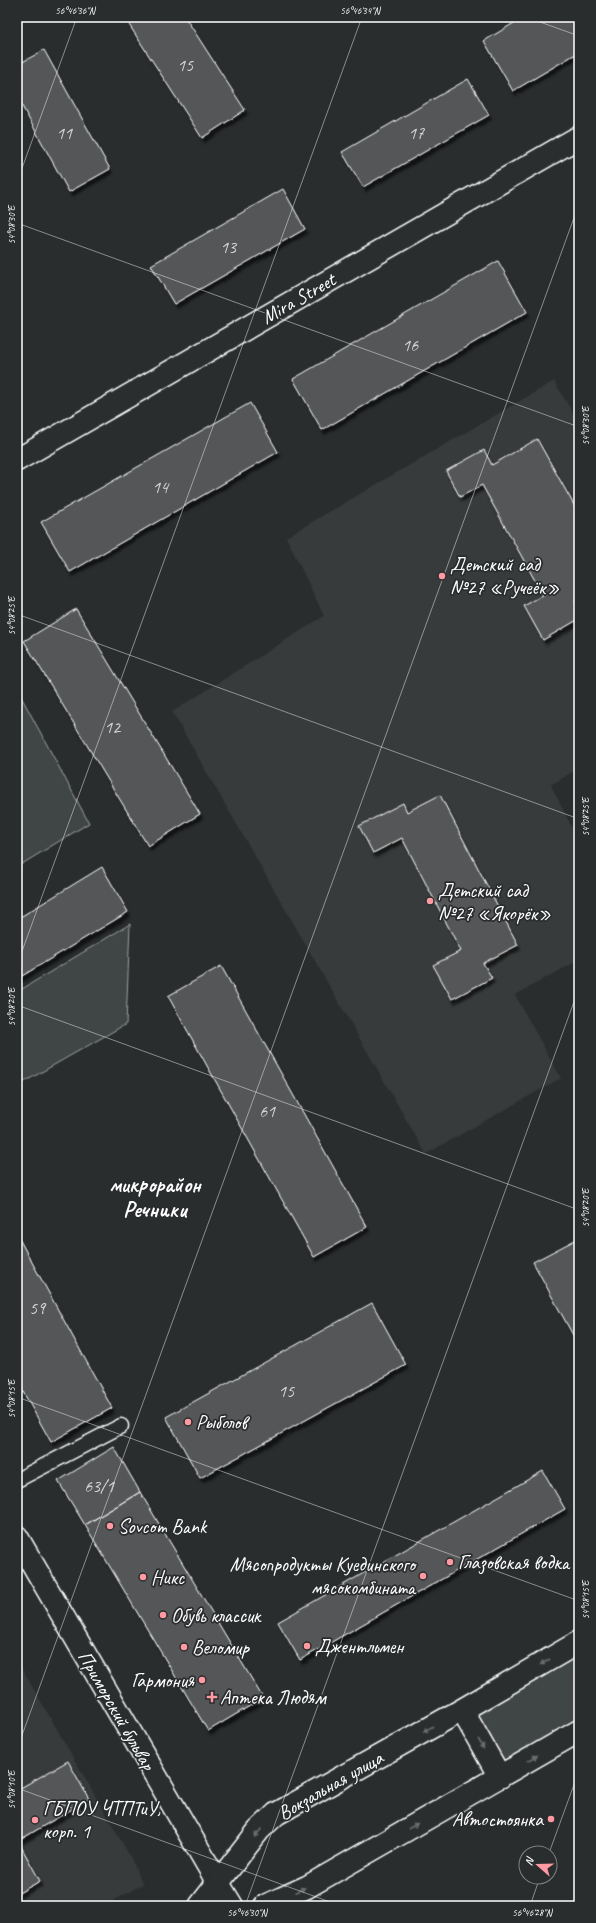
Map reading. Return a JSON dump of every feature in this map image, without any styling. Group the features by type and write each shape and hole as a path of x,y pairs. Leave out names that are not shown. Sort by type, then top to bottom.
{"street":[{"name":"Mira Street","path":"17,460 579,137"},
{"name":"Приморский бульвар","path":"17,1536 218,1882"},
{"name":"Вокзальная улица","path":"200,1906 259,1830 276,1814 462,1710 579,1642"},
{"path":"462,1710 500,1777"},
{"path":"265,1906 307,1887 579,1731"},
{"path":"218,1882 232,1906"}],"lane":[{"path":"17,1480 121,1426"}],"shaded area":[{"path":"554,381 579,423 579,768 551,785 579,842 579,960 515,995 561,1078 426,1154 172,712 324,616 286,537"},
{"path":"17,689 89,823 17,867"},
{"path":"130,924 126,1024 17,1086 17,992"},
{"path":"579,1651 579,1725 501,1769 471,1714"},
{"path":"17,1660 130,1856 143,1884 104,1906 17,1906"}],"building":[{"path":"130,17 185,17 245,110 202,138 126,20"},
{"path":"524,17 579,17 579,52 513,91 484,41"},
{"path":"44,50 110,169 69,192 17,97 17,65"},
{"path":"468,79 489,115 363,187 342,152"},
{"path":"283,189 305,229 174,304 151,265"},
{"path":"498,261 527,312 322,430 293,379"},
{"path":"250,403 278,452 70,572 41,522"},
{"path":"537,439 579,514 579,598 575,600 579,608 579,619 543,640 524,606 543,595 482,485 460,497 446,471 484,450 492,465"},
{"path":"76,609 200,814 148,846 24,641"},
{"path":"440,795 518,945 483,963 492,978 452,999 433,965 461,951 402,838 373,853 359,826 403,803 407,812"},
{"path":"102,867 128,912 17,979 17,919"},
{"path":"221,966 367,1227 314,1257 168,996"},
{"path":"17,1235 112,1408 51,1442 17,1381"},
{"path":"579,1238 579,1346 533,1262"},
{"path":"372,1303 406,1365 200,1478 166,1417"},
{"path":"114,1447 140,1492 85,1525 58,1481"},
{"path":"543,1471 565,1509 300,1660 278,1622"},
{"path":"140,1492 263,1698 208,1731 85,1525"},
{"name":"ГБПОУ ЧТПТиУ, корп. 1","path":"68,1761 89,1799 18,1841 40,1881 17,1894 17,1790"}],"place":[{"name":"Детский сад №27 «Ручеёк»","path":"442,576"},
{"name":"Детский сад №27 «Якорёк»","path":"430,901"},
{"name":"Рыболов","path":"188,1422"},
{"name":"Sovcom Bank","path":"110,1526"},
{"name":"Глазовская водка","path":"450,1562"},
{"name":"Мясопродукты Куединского мясокомбината","path":"423,1576"},
{"name":"Никс","path":"143,1577"},
{"name":"Обувь классик","path":"163,1615"},
{"name":"Джентльмен","path":"307,1646"},
{"name":"Веломир","path":"184,1647"},
{"name":"Гармония","path":"202,1680"},
{"name":"Аптека Людям","path":"212,1697"},
{"name":"Автостоянка","path":"551,1819"},
{"name":"ГБПОУ ЧТПТиУ, корп. 1","path":"35,1820"}],"district":[{"name":"микрорайон Речники","path":"155,1196"}]}
